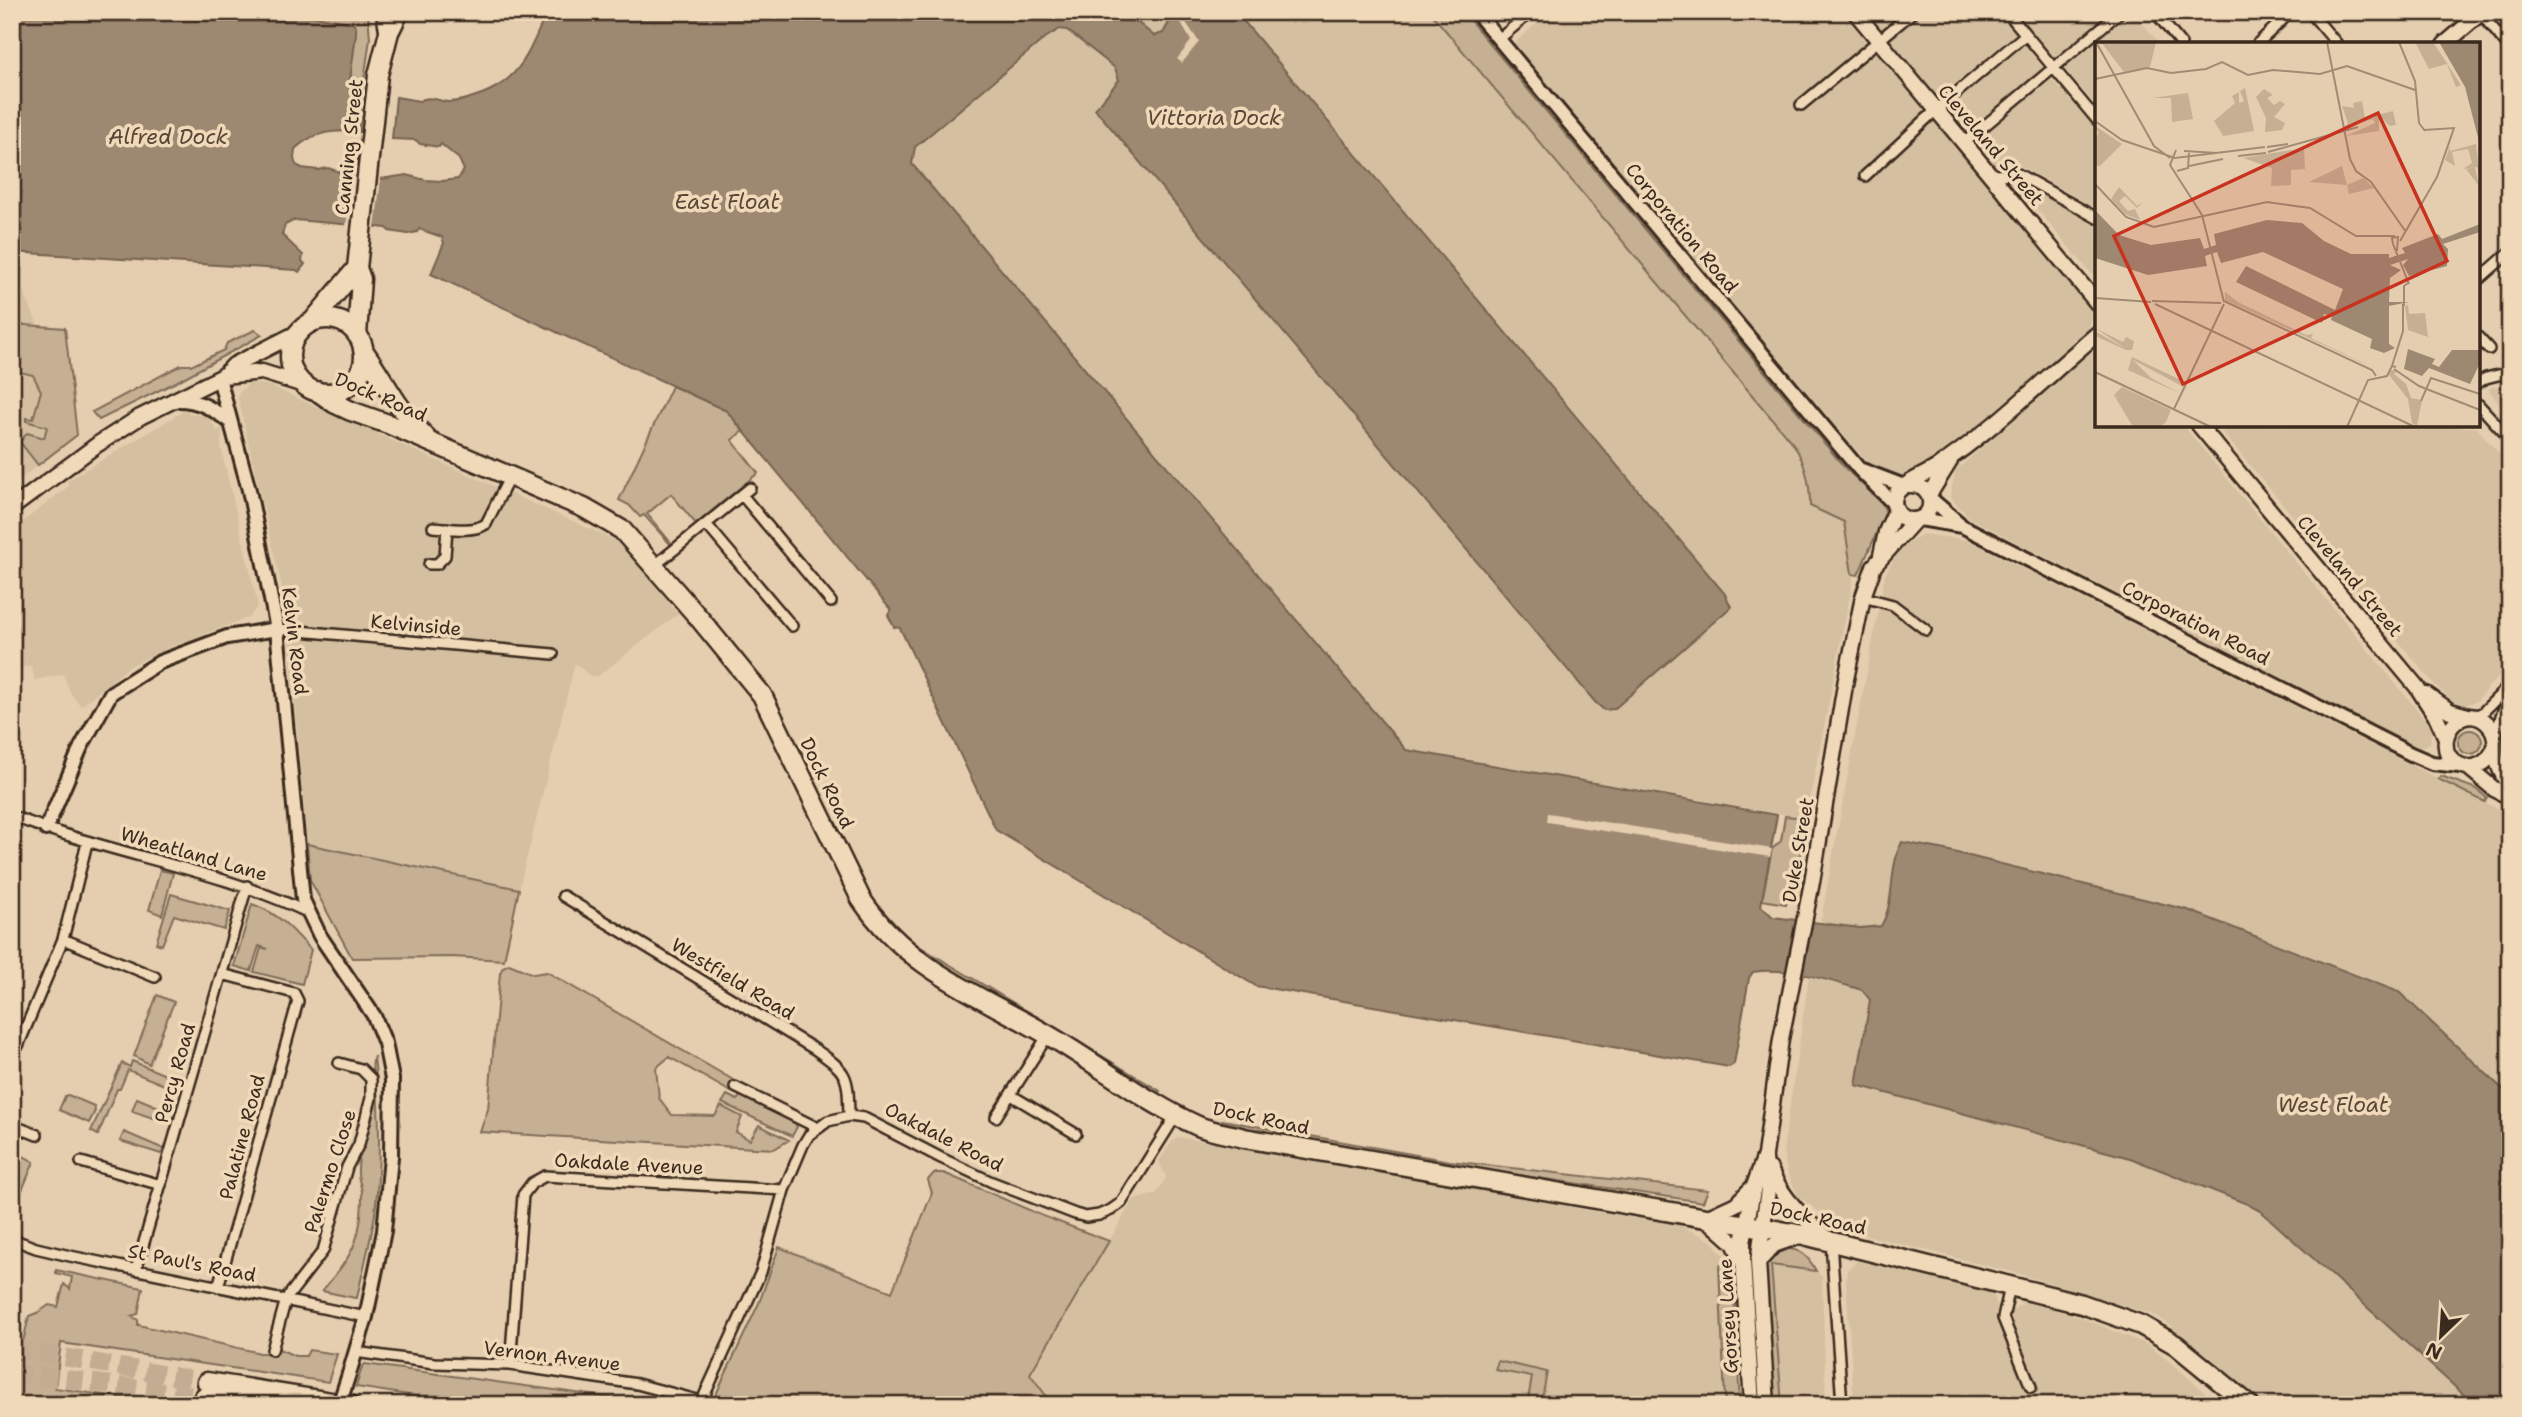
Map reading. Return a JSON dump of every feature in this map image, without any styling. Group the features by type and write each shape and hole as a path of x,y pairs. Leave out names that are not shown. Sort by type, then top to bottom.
{"highway":[{"name":"Canning Street","path":"360,343 361,277 357,268 378,75 391,12"},
{"name":"Canning Street","path":"387,36 399,12"},
{"path":"304,327 324,319 346,324 360,343 362,366 353,382 340,390 311,388 295,375 290,363 290,348 304,327 357,268"},
{"name":"Dock Road","path":"360,343 412,425 430,441"},
{"name":"Dock Road","path":"311,388 351,411 430,441 584,508 622,530 762,695 861,899 878,923 915,959 1199,1126 1244,1138 1804,1235 2082,1304 2141,1325 2176,1345 2249,1405"},
{"path":"258,1405 206,1389 350,1405"}],"main road":[{"name":"Corporation Road","path":"1476,12 1859,469 1895,507"},
{"name":"Cleveland Street","path":"1855,12 2095,301"},
{"path":"2447,42 2481,13"},
{"path":"12,508 98,443 140,418 221,377 234,365 304,327"},
{"path":"1953,457 1929,497 1928,511 1917,519 1904,518 1895,507 1896,495 1907,485 1953,457 2095,336"},
{"path":"221,377 262,372 311,388"},
{"name":"Kelvin Road","path":"221,377 229,421 249,490 277,629 295,834 303,900 309,913"},
{"path":"178,400 191,400 210,407 229,421"},
{"name":"Cleveland Street","path":"2201,427 2417,687 2437,719 2445,739"},
{"name":"Corporation Road","path":"1859,469 1907,485"},
{"path":"1907,485 1920,486 1929,497"},
{"name":"Corporation Road","path":"1929,497 1962,526 2411,754 2432,763 2465,767"},
{"name":"Duke Street","path":"1881,555 1895,507"},
{"name":"Corporation Road","path":"1917,519 1962,526"},
{"name":"Duke Street","path":"1754,1226 1754,1186 1765,1155 1781,1039 1863,597 1874,566 1881,555 1905,534 1917,519"},
{"path":"46,830 80,747 111,693 160,662 227,637 277,629"},
{"name":"Cleveland Street","path":"2417,687 2450,711 2471,717"},
{"path":"2411,754 2430,754 2439,750 2454,723 2471,717 2486,722 2491,727 2500,769 2510,787"},
{"path":"2445,739 2448,755 2494,789 2510,797"},
{"path":"2465,767 2476,767 2489,760 2496,744"},
{"path":"309,913 320,936 374,1016 385,1043 392,1079 391,1157 385,1220 366,1317 339,1405"},
{"path":"1765,1155 1775,1182 1793,1207 1831,1241"},
{"name":"Duke Street","path":"1754,1226 1768,1190 1765,1155"},
{"path":"1743,1261 1734,1243 1706,1217 1736,1204 1754,1186"},
{"name":"Gorsey Lane","path":"1752,1405 1743,1261 1754,1226"},
{"name":"Gorsey Lane","path":"1754,1226 1767,1405"},
{"path":"1758,1262 1774,1245 1804,1235"}],"street":[{"path":"381,12 387,36"},
{"path":"1499,39 1531,12"},
{"path":"1801,105 1913,12"},
{"path":"2007,12 2095,118"},
{"path":"1964,143 2119,12"},
{"path":"2155,12 2179,42"},
{"path":"2259,42 2291,12"},
{"path":"2310,12 2335,42"},
{"path":"2481,13 2510,49"},
{"path":"1865,176 1936,110 2025,35"},
{"path":"1990,175 2018,174 2095,217"},
{"path":"2480,277 2510,252"},
{"path":"2480,339 2489,349"},
{"path":"2480,382 2486,377 2510,372"},
{"path":"2480,406 2510,439"},
{"path":"433,527 479,528 486,524 510,476"},
{"path":"654,566 746,492 831,602"},
{"path":"706,524 792,626"},
{"path":"429,564 437,564 445,556 447,528"},
{"path":"1863,597 1893,605 1926,630"},
{"name":"Kelvinside","path":"277,629 553,654"},
{"path":"2471,717 2483,712 2510,685"},
{"path":"2496,744 2499,721 2510,695"},
{"name":"Wheatland Lane","path":"12,817 87,843 247,886 309,913"},
{"path":"18,1045 64,939 87,843"},
{"name":"Percy Road","path":"136,1270 247,886"},
{"name":"Westfield Road","path":"563,896 816,1050 841,1068 847,1085 849,1116"},
{"path":"64,939 155,977"},
{"name":"Palatine Road","path":"218,1287 298,1001 297,996 222,974"},
{"path":"996,1117 1048,1035"},
{"name":"Palermo Close","path":"286,1299 323,1251 347,1167 359,1144 371,1098 371,1079 361,1069 339,1063"},
{"path":"735,1087 818,1128"},
{"path":"1011,1095 1076,1134"},
{"name":"Oakdale Road","path":"849,1116 882,1125 941,1158 992,1182 1086,1217 1111,1210 1121,1203 1177,1114"},
{"path":"700,1403 761,1272 784,1190 803,1145 809,1135 818,1128 838,1117 849,1116"},
{"path":"12,1125 37,1135"},
{"path":"81,1162 161,1185"},
{"name":"Oakdale Avenue","path":"510,1365 523,1195 532,1183 545,1176 784,1190"},
{"name":"St Paul's Road","path":"12,1240 36,1248 136,1270 366,1317"},
{"path":"1831,1241 1842,1405"},
{"path":"2010,1287 2003,1318 2031,1387"},
{"path":"272,1350 286,1299"},
{"name":"Vernon Avenue","path":"355,1352 434,1363 510,1365 637,1384 700,1403"}],"shaded area":[{"path":"292,12 368,12 370,39 362,94 349,89 356,26 353,23"},
{"path":"1125,12 1175,12 1163,33 1154,36"},
{"path":"1236,12 1430,12 1794,445 1804,462 1810,490 1810,506 1845,521 1853,580 1806,818 1406,750 912,164 915,147 1045,38 1060,29 1075,35 1115,68 1120,80 1095,110 1604,710 1717,621 1731,607 1725,594"},
{"path":"1430,12 1463,12 1846,469 1882,503 1886,512 1858,575 1852,574 1844,522 1810,506 1806,474 1794,445"},
{"path":"1550,12 1843,12 2093,311 2088,330 1927,469 1909,477 1897,477 1870,466 1512,45"},
{"path":"1863,12 1906,12 1887,28 1877,29"},
{"path":"1922,12 1998,12 2018,35 1944,100 1936,99 1889,41"},
{"path":"2015,12 2111,12 2056,59"},
{"path":"2130,12 2133,12 2158,42 2095,42 2095,105 2064,68"},
{"path":"2024,44 2044,69 1971,131 1964,131 1948,114 1948,108"},
{"path":"2051,78 2095,129 2095,208 2010,160 2004,170 1994,169 1973,143"},
{"path":"2045,196 2095,226 2095,278 2035,207 2036,198"},
{"path":"14,271 39,327 12,324"},
{"path":"12,324 65,328 77,435 38,465 20,442 27,433 44,438 47,427 26,421 26,418 33,419 41,391 33,375 12,370"},
{"path":"255,330 262,335 176,382 99,420 92,412 181,365 193,365 224,350 227,343"},
{"path":"2095,349 2095,427 2185,427 2432,728 2430,743 2418,749 1970,518 1950,497 1955,471"},
{"path":"12,370 33,375 41,391 33,420 48,427 44,438 22,446 38,465 12,486"},
{"path":"249,383 268,385 617,541 678,614 598,676 590,676 575,663 519,889 307,844 286,605 238,398 239,393"},
{"path":"2510,383 2510,417 2489,388"},
{"path":"672,386 727,411 743,431 732,440 758,473 696,524 671,494 647,514 671,545 644,515 640,517 629,505 619,500"},
{"path":"187,409 189,413 205,416 217,431 222,428 221,448 258,605 250,617 170,647 130,666 81,706 71,694 63,674 35,680 31,666 12,669 12,530 69,486 67,481"},
{"path":"2218,427 2476,427 2510,466 2510,667 2477,701 2464,705 2455,703 2436,686"},
{"path":"1922,534 1967,540 2510,815 2510,1096 2399,992 2188,910 1941,849 1902,842 1895,855 1887,917 1881,926 1860,928 1820,925 1885,575 1898,551"},
{"path":"2470,730 2479,733 2482,742 2479,751 2470,754 2461,751 2458,742 2461,733"},
{"path":"2441,776 2477,789 2487,798 2485,802 2438,779"},
{"path":"1785,816 1806,818 1797,881 1788,891 1786,904 1762,900 1772,849 1781,841"},
{"path":"307,844 519,889 504,960 452,957 352,958 310,880"},
{"path":"160,870 173,873 162,915 149,910"},
{"path":"867,893 886,918 909,940 1160,1091 1157,1094 946,970 883,921"},
{"path":"171,894 230,911 224,930 174,915 162,945 156,943"},
{"path":"252,904 278,917 311,950 302,984 254,972 261,948 268,949 259,946 251,971 234,966"},
{"path":"509,964 533,974 547,972 735,1081 729,1091 669,1057 656,1068 659,1098 672,1115 715,1116 721,1106 742,1117 736,1132 750,1140 759,1125 789,1140 774,1149 480,1132 488,1109 500,973 503,967"},
{"path":"1809,977 1862,990 1870,999 2130,1158 2262,1212 2475,1405 2264,1405 2208,1355 2157,1316 2020,1274 1849,1231 1798,1196 1787,1171 1783,1151"},
{"path":"157,995 174,1002 149,1064 134,1056"},
{"path":"374,1056 379,1134 377,1193 371,1234 355,1298 322,1291 353,1248 360,1225 362,1194 358,1165 374,1104"},
{"path":"132,1061 173,1078 169,1087 128,1070 98,1135 91,1131 122,1063 130,1067"},
{"path":"68,1095 94,1106 95,1111 89,1123 59,1110"},
{"path":"727,1095 737,1100 741,1095 795,1123 797,1127 792,1136 722,1103"},
{"path":"137,1098 161,1108 156,1119 132,1111"},
{"path":"1222,1120 1450,1161 1708,1190 1703,1202 1449,1165 1220,1124"},
{"path":"124,1132 164,1149 161,1154 120,1141"},
{"path":"19,1134 23,1142 18,1153 34,1162 20,1195 12,1192 12,1151"},
{"path":"1178,1137 1405,1174 1596,1212 1677,1224 1710,1240 1733,1270 1740,1405 1014,1405 1133,1200 1156,1194 1166,1178 1159,1161"},
{"path":"934,1173 944,1173 1109,1241 1030,1374 1053,1405 711,1405 759,1303 779,1247 892,1292 932,1193 928,1180"},
{"path":"1778,1248 1801,1253 1816,1271 1771,1265 1782,1405 1772,1405 1764,1262"},
{"path":"1857,1261 1993,1293 1997,1305 2012,1310 2024,1302 2077,1316 2146,1344 2219,1405 1854,1405 1846,1280 1847,1270"},
{"path":"1729,1263 1733,1270 1740,1405 1726,1405 1725,1400 1719,1267"},
{"path":"1771,1265 1816,1271 1822,1277 1826,1405 1782,1405"},
{"path":"56,1270 143,1288 138,1314 131,1316 138,1320 138,1325 260,1353 274,1353 279,1349 295,1356 306,1356 309,1350 337,1354 328,1382 61,1343 55,1388 173,1405 12,1405 12,1359 19,1359 29,1316 49,1305 58,1307 64,1284 70,1289 72,1277 56,1273"},
{"path":"1498,1361 1547,1372 1541,1405 1527,1405 1532,1377 1495,1370"},
{"path":"365,1364 663,1405 475,1405 356,1387"}],"water":[{"path":"12,12 290,12 353,23 356,34 349,88 362,94 359,132 341,131 310,138 295,149 296,165 318,170 328,168 352,176 380,179 407,175 442,181 458,179 464,170 459,159 441,144 439,147 420,144 416,140 392,139 396,97 419,101 431,98 452,102 491,90 504,82 522,63 547,12 1125,12 1154,36 1163,33 1175,12 1236,12 1725,594 1731,607 1614,709 1604,710 1595,702 1095,109 1119,80 1115,68 1067,30 1060,29 1045,38 915,147 912,164 1406,750 1777,815 1761,906 1773,917 1860,928 1881,926 1889,906 1895,863 1902,842 1941,849 2188,910 2399,992 2510,1096 2510,1405 2475,1405 2262,1212 2247,1204 2130,1158 1856,1085 1870,1000 1862,990 1793,973 1753,972 1749,978 1734,1064 1729,1067 1256,986 996,830 900,628 894,627 888,615 891,610 727,411 431,274 444,243 442,237 419,229 408,234 389,231 387,228 295,220 285,225 282,235 303,255 302,261 305,264 299,272 12,252"}],"pier":[{"path":"1175,12 1179,12 1199,42 1182,63 1177,59 1191,41"},
{"path":"352,175 381,178 375,229 346,226"},
{"path":"1548,813 1772,849 1770,857 1547,822"}],"tunnel":[{"path":"12,1348 207,1382"},
{"path":"12,1372 204,1397"}],"water label":[{"name":"Vittoria Dock","path":"1214,118"},
{"name":"Alfred Dock","path":"168,137"},
{"name":"East Float","path":"727,202"},
{"name":"West Float","path":"2333,1105"}]}
